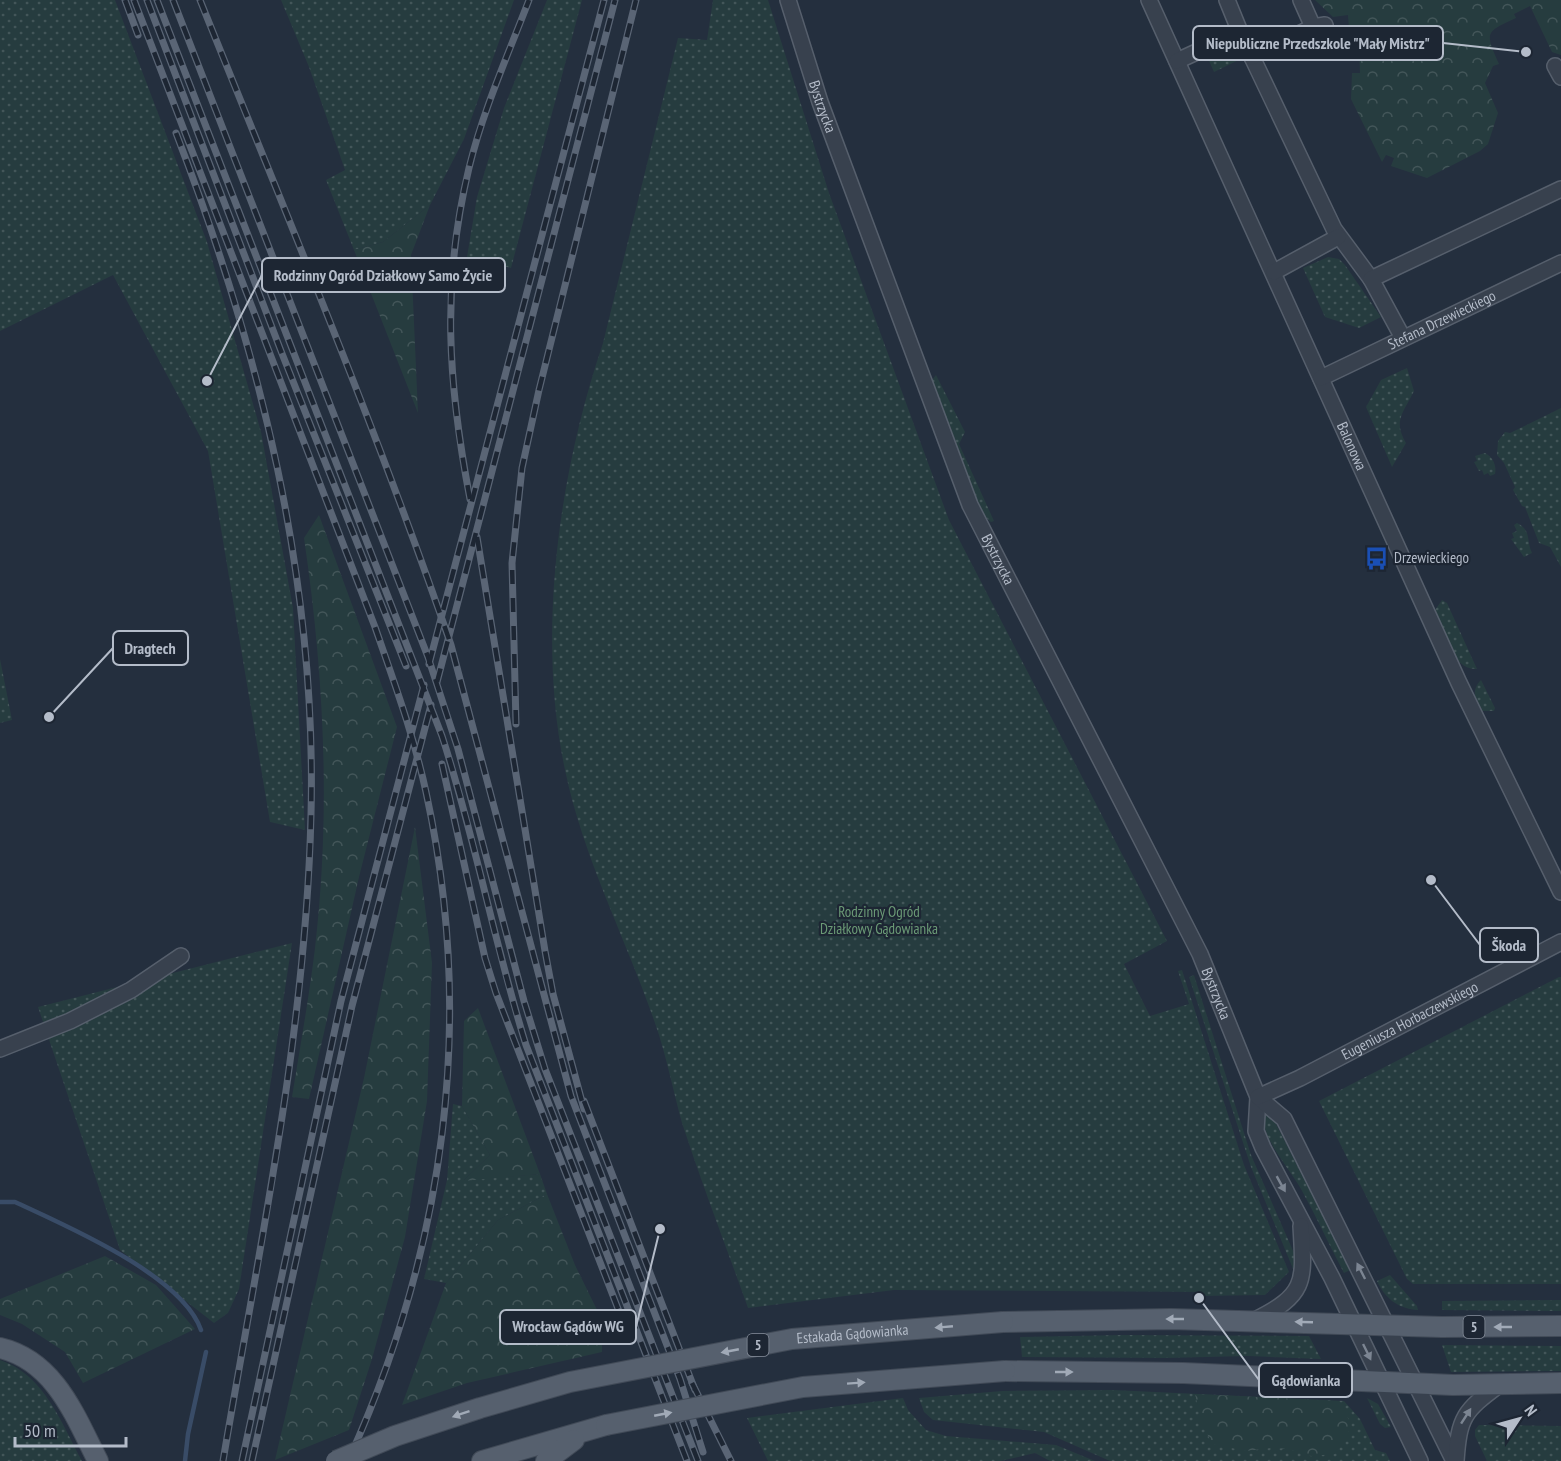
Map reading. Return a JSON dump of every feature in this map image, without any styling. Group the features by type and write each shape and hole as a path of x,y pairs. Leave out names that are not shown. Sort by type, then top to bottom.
{"main road":[{"name":"Estakada Gądowianka","path":"336,1461 395,1436 570,1382 792,1339 1003,1322 1255,1320 1387,1324"},
{"name":"5","path":"1387,1324 1442,1327 1561,1326"},
{"path":"0,1347 19,1355 52,1379 65,1397 98,1461"},
{"path":"482,1461 606,1425 803,1387 1005,1371 1184,1373 1415,1383 1561,1383"},
{"path":"546,1461 562,1446 606,1425"}],"street":[{"name":"Bystrzycka","path":"788,0 820,102 970,505 1200,954 1258,1097 1256,1131 1274,1172 1301,1220 1420,1461"},
{"name":"Balonowa","path":"1149,0 1459,683 1561,892"},
{"path":"1227,0 1338,237 1371,279 1403,338"},
{"path":"1252,57 1319,26 1301,0"},
{"path":"1178,61 1240,32"},
{"path":"1371,279 1561,189"},
{"path":"1274,272 1338,237"},
{"name":"Stefana Drzewieckiego","path":"1321,378 1561,263"},
{"name":"Eugeniusza Horbaczewskiego","path":"1258,1097 1300,1078 1561,942"},
{"path":"0,1049 70,1021 130,990 181,956"},
{"name":"Bystrzycka","path":"1258,1097 1284,1119 1455,1461"},
{"path":"1255,1320 1280,1307 1294,1294 1304,1274 1301,1220"},
{"path":"1455,1461 1462,1420 1475,1404 1499,1384"}],"green space":[{"path":"0,0 115,0 207,242 261,432 293,608 305,830 270,822 208,451 113,275 0,331"},
{"path":"281,0 514,0 464,139 430,205 383,242 354,250 326,180 345,170 309,67"},
{"path":"547,0 582,0 511,268 467,257 477,197 504,108"},
{"name":"Rodzinny Ogród Działkowy Gądowianka","path":"713,0 768,0 829,193 949,520 1167,941 1124,964 1150,1016 1189,1004 1178,971 1182,970 1244,1165 1289,1272 1265,1295 1200,1296 1200,1292 894,1290 748,1308 682,1123 659,1035 595,871 573,804 557,718 553,664 553,609 557,554 574,445 603,343 678,38 707,40"},
{"path":"1315,0 1561,0 1561,55 1552,52 1530,6 1514,14 1516,18 1493,30 1491,45 1499,64 1493,66 1485,83 1498,113 1488,144 1480,151 1427,178 1391,166 1394,158 1386,155 1382,162 1351,99 1352,73 1360,73 1359,44 1350,44 1348,15 1333,17"},
{"path":"1227,45 1238,48 1247,56 1214,72 1206,54"},
{"path":"430,205 411,255 418,413 354,250 383,242"},
{"path":"1328,257 1339,259 1345,265 1381,317 1359,328 1325,317 1303,268"},
{"path":"1407,368 1414,391 1403,411 1400,423 1406,443 1392,467 1366,407 1381,380"},
{"path":"936,375 965,432 959,444 994,521 991,522 984,514 967,479 932,380"},
{"path":"1561,408 1561,567 1550,547 1539,543 1525,507 1522,506 1513,490 1515,487 1504,463 1497,455 1498,441 1505,432 1510,433"},
{"path":"1485,453 1495,465 1495,474 1490,476 1488,473 1484,475 1482,470 1479,471 1474,462 1477,461 1475,456"},
{"path":"319,515 397,727 359,877 309,1099 292,1097 315,948 323,845 324,794 320,691 304,538"},
{"path":"1517,523 1527,532 1532,553 1524,557 1511,539 1514,538 1512,533 1517,531 1514,525"},
{"path":"1442,600 1447,603 1477,669 1468,668 1461,663 1445,638 1435,610"},
{"path":"0,659 12,720 0,723"},
{"path":"1481,680 1495,708 1494,711 1480,711 1475,699 1475,691"},
{"path":"415,827 432,963 427,1101 405,1237 372,1359 349,1430 275,1460 364,1078"},
{"path":"292,943 239,1289 228,1313 214,1323 120,1250 38,1007"},
{"path":"1194,975 1251,1155 1294,1253 1296,1276 1251,1167 1189,977"},
{"path":"1561,977 1561,1284 1413,1284 1407,1279 1319,1101"},
{"path":"478,1008 540,1174 463,1181 490,1155 462,1106 464,1021"},
{"path":"453,1104 462,1106 490,1155 464,1180 540,1174 547,1194 498,1220 446,1283 424,1279 447,1180"},
{"path":"1267,1111 1272,1116 1350,1270 1344,1273 1301,1189 1267,1134 1263,1115"},
{"path":"547,1194 575,1265 602,1320 602,1352 467,1383 402,1405 446,1283 498,1220"},
{"path":"105,1256 156,1285 195,1329 83,1383 65,1352 22,1324 0,1315 0,1299"},
{"path":"1390,1275 1418,1310 1405,1308 1393,1302 1384,1293 1377,1281"},
{"path":"1561,1300 1561,1311 1442,1310 1442,1301"},
{"path":"1309,1336 1321,1359 1248,1356 1022,1357 1020,1337"},
{"path":"1442,1345 1561,1346 1561,1371 1451,1372"},
{"path":"0,1360 16,1367 40,1389 59,1416 82,1461 0,1461"},
{"path":"1113,1390 1344,1401 1360,1419 1375,1450 1386,1453 1390,1461 1110,1461 1044,1432 933,1420 924,1412 919,1398 1002,1391"},
{"path":"1195,1394 1337,1401 1351,1423 1347,1438 1335,1454 1311,1456 1288,1449 1271,1448 1246,1451 1212,1444 1201,1421"},
{"path":"903,1398 908,1410 926,1430 946,1436 1056,1445 1095,1461 1050,1461 1035,1453 1001,1461 768,1461 747,1418"},
{"path":"1367,1398 1378,1404 1391,1427 1385,1428 1380,1424"},
{"path":"1479,1425 1561,1426 1561,1461 1487,1461 1475,1436 1475,1430"}],"waterway":[{"path":"0,1202 15,1202 120,1254 171,1290 190,1310 201,1330"},
{"path":"185,1461 188,1434 206,1352"}],"railway":[{"path":"125,0 138,35"},
{"path":"134,0 375,627 416,750 441,878 449,963 449,1048 442,1133 428,1217 408,1299 381,1381 348,1461"},
{"path":"147,0 281,351 406,666"},
{"path":"157,0 442,736 465,813 526,1045 687,1461"},
{"path":"173,0 428,657 458,749 524,1001 545,1069 698,1461"},
{"path":"200,0 361,402 451,645 571,1096 680,1379 703,1452"},
{"path":"470,499 462,457 453,374 451,293 454,252 469,168 481,125 529,0"},
{"path":"429,664 604,0"},
{"path":"437,682 615,0"},
{"path":"516,724 512,563 522,468 539,390 636,0"},
{"path":"176,133 233,298 257,383 277,468 293,553 304,640 310,727 311,815 300,978 279,1140 223,1461"},
{"path":"477,537 553,994 584,1109"},
{"path":"242,1461 341,1001 424,685"},
{"path":"252,1461 352,1006 431,705"},
{"path":"442,764 485,958 496,993 622,1319"},
{"path":"584,1101 695,1390"},
{"path":"692,1383 731,1461"}],"place":[{"name":"Niepubliczne Przedszkole \"Mały Mistrz\"","path":"1526,52"},
{"name":"Rodzinny Ogród Działkowy Samo Życie","path":"207,381"},
{"name":"Drzewieckiego","path":"1376,558"},
{"name":"Dragtech","path":"49,717"},
{"name":"Škoda","path":"1431,880"},
{"name":"Wrocław Gądów WG","path":"660,1229"},
{"name":"Gądowianka","path":"1199,1298"}]}
